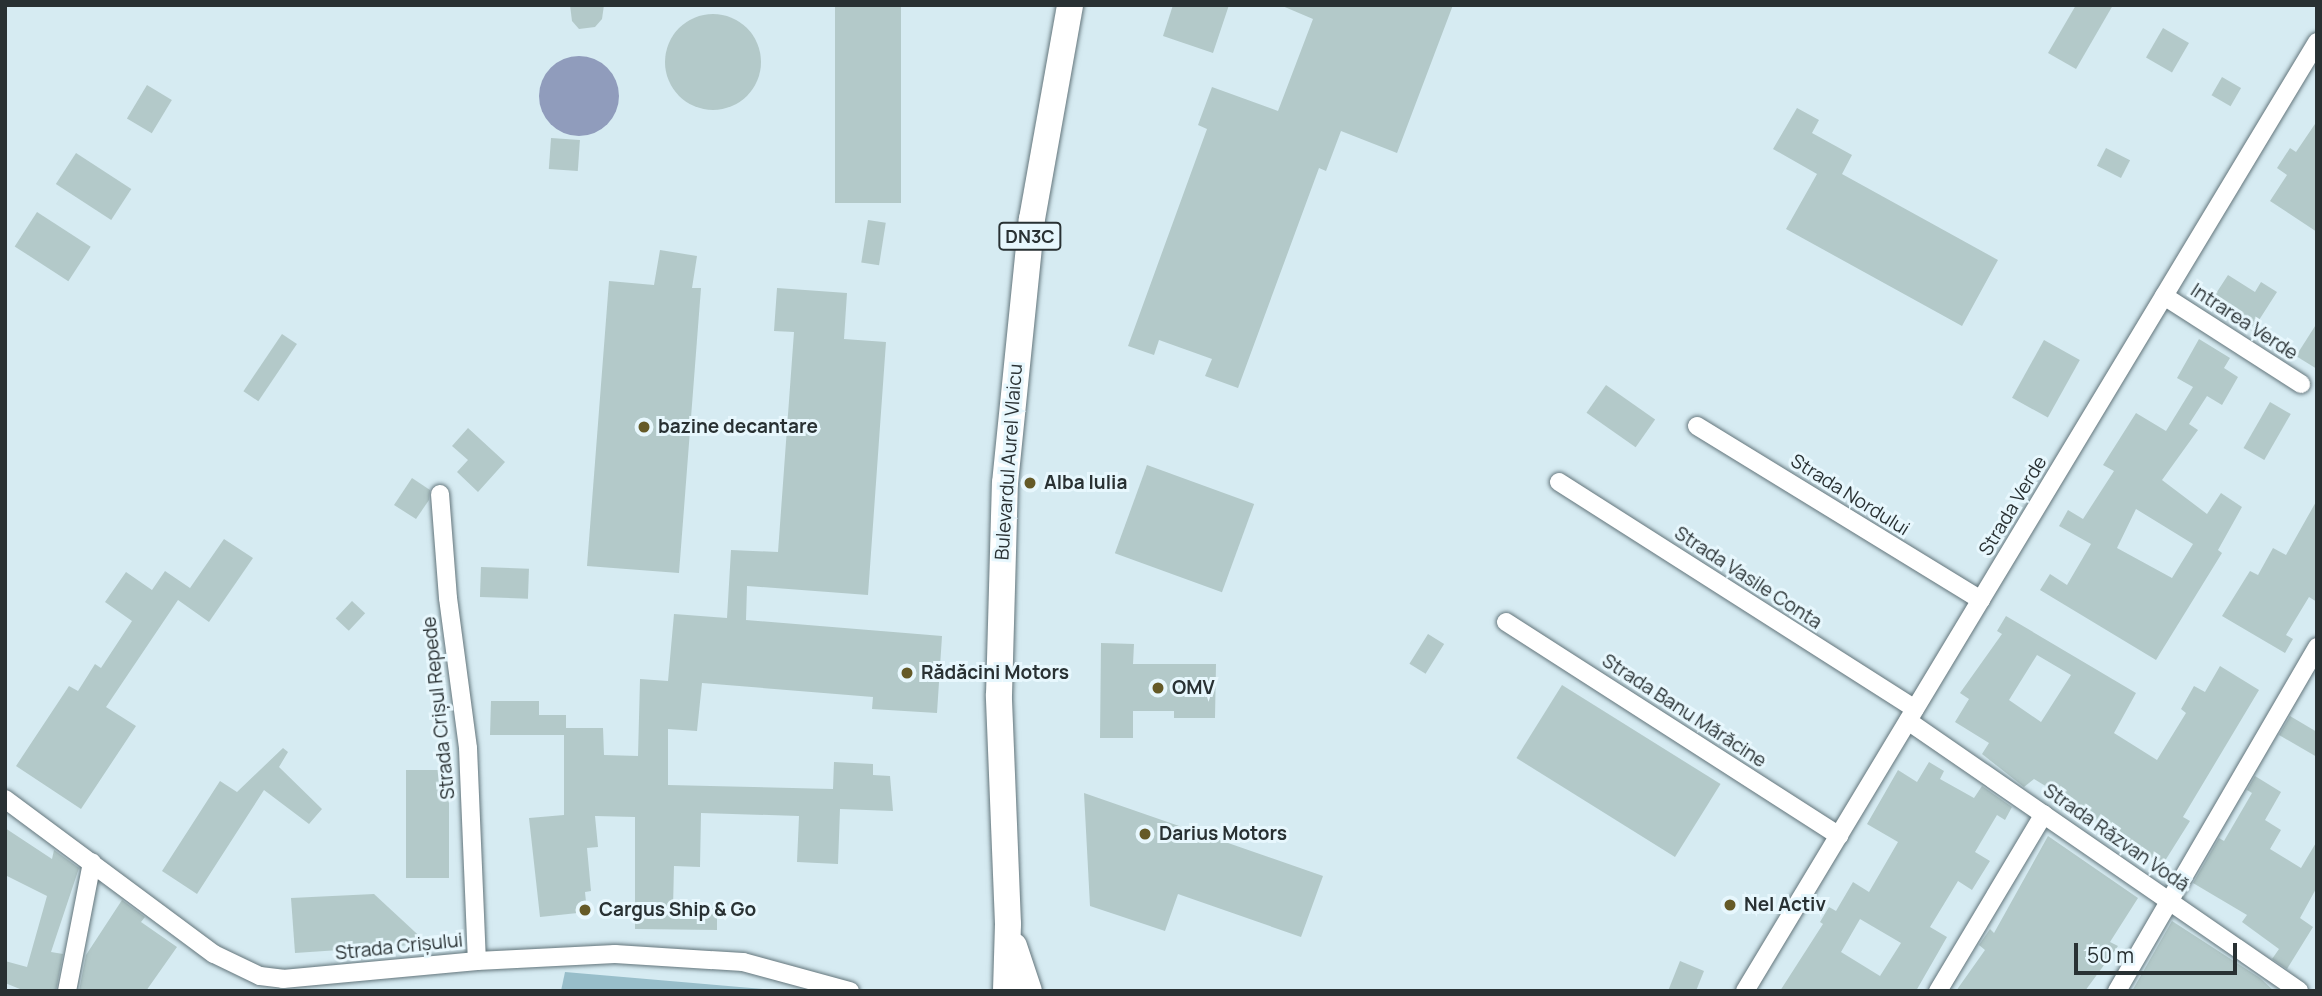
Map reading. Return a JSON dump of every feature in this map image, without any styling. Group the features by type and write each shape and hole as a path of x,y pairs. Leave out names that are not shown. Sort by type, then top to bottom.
{"main road":[{"name":"Bulevardul Aurel Vlaicu","path":"1006,991 1008,924 999,695 1006,470 1032,219 1070,5"},
{"name":"Bulevardul Aurel Vlaicu","path":"1008,924 1029,991"}],"street":[{"name":"Strada Verde","path":"1745,991 2317,42"},
{"name":"Intrarea Verde","path":"2164,296 2301,384"},
{"name":"Strada Nordului","path":"1697,426 1981,600"},
{"name":"Strada Vasile Conta","path":"1559,482 1912,715"},
{"name":"Strada Crișul Repede","path":"440,494 448,598 468,748 477,961"},
{"name":"Strada Banu Mărăcine","path":"1506,622 1839,835"},
{"path":"2117,991 2317,647"},
{"name":"Strada Răzvan Vodă","path":"1912,715 2044,814 2300,991"},
{"name":"Strada Crișului","path":"5,800 214,954 260,976 283,979 477,961 615,954 678,957 783,970 850,991"},
{"path":"1938,991 2044,814"},
{"path":"67,991 92,862"}],"shaded area":[{"path":"571,56 587,56 608,67 619,88 619,104 608,125 587,136 571,136 557,130 545,118 539,104 539,88 545,74 557,62"},
{"path":"565,972 763,989 774,991 561,991"}],"building":[{"path":"570,5 604,5 602,19 595,27 579,29 572,21"},
{"path":"835,5 901,5 901,203 835,203"},
{"path":"1173,5 1229,5 1213,53 1163,36"},
{"path":"1280,5 1453,5 1397,153 1341,131 1326,171 1319,168 1238,388 1205,376 1212,359 1159,340 1154,355 1128,346 1207,129 1198,125 1212,87 1278,111 1313,19"},
{"path":"2076,5 2113,5 2076,69 2048,53"},
{"path":"713,14 731,18 747,28 757,44 761,62 757,80 747,96 731,106 713,110 695,106 679,96 669,80 665,62 669,44 679,28 695,18"},
{"path":"2163,28 2189,43 2172,72 2146,57"},
{"path":"2222,77 2241,88 2231,106 2212,95"},
{"path":"147,85 172,100 152,133 127,118"},
{"path":"1797,108 1819,120 1812,133 1852,155 1842,174 1998,260 1962,326 1786,229 1817,174 1773,149"},
{"path":"2317,121 2317,232 2270,201 2287,175 2277,168 2290,148 2296,152"},
{"path":"551,138 580,140 578,171 549,169"},
{"path":"2106,148 2130,160 2121,178 2097,166"},
{"path":"76,153 131,189 111,220 56,184"},
{"path":"37,212 91,247 68,281 15,246"},
{"path":"868,220 886,223 879,265 861,262"},
{"name":"bazine decantare","path":"660,250 697,256 692,288 701,288 679,573 587,566 609,281 654,285"},
{"path":"2228,275 2255,292 2261,282 2277,292 2252,331 2236,320 2242,312 2215,295"},
{"path":"777,288 847,293 844,339 886,342 868,595 747,586 746,620 942,636 937,713 872,709 873,697 702,683 697,731 668,729 668,785 833,789 834,762 873,764 873,775 890,776 893,811 840,809 838,864 797,862 799,816 701,813 700,867 674,866 673,908 717,908 717,930 635,929 635,817 595,816 598,847 587,848 591,891 585,892 587,912 540,917 529,818 564,815 564,735 490,735 491,701 539,701 539,715 566,715 566,728 603,728 604,755 638,756 640,679 668,681 674,614 727,618 731,550 778,552 794,332 774,331"},
{"path":"2317,323 2317,369 2296,356"},
{"path":"282,334 297,344 258,401 243,391"},
{"path":"2199,339 2230,358 2224,368 2238,377 2222,405 2207,396 2189,424 2198,430 2162,480 2207,514 2221,493 2242,507 2218,550 2222,553 2156,660 2040,590 2050,574 2067,585 2091,544 2059,526 2068,510 2083,519 2114,471 2103,465 2136,413 2166,431 2193,387 2177,378","holes":["2136,509 2193,544 2172,578 2117,548"]},
{"path":"2044,340 2080,360 2048,418 2012,398"},
{"path":"1606,385 1655,419 1636,447 1586,413"},
{"path":"2270,402 2291,414 2264,460 2244,448"},
{"path":"468,428 505,462 478,492 457,472 468,460 452,446"},
{"path":"1147,465 1254,504 1222,592 1115,553"},
{"path":"412,478 430,490 429,500 416,519 394,505"},
{"path":"2317,500 2317,602 2309,597 2286,635 2293,639 2285,653 2222,616 2250,571 2258,575 2273,548 2286,555"},
{"path":"224,539 253,558 209,622 178,600 106,707 136,726 81,809 16,766 69,686 78,691 95,664 101,668 132,621 105,602 126,572 152,590 165,571 190,588"},
{"path":"481,567 529,569 528,599 480,597"},
{"path":"352,601 365,613 349,631 336,619"},
{"path":"2006,616 2136,693 2114,733 2157,760 2186,713 2181,709 2194,686 2205,692 2220,666 2259,690 2183,817 2190,821 2163,864 2062,807 2067,799 2034,779 2024,787 1982,754 1989,743 1955,722 1969,699 1960,693 2002,634 1997,631","holes":["2037,655 2071,675 2041,722 2009,700"]},
{"path":"1428,634 1444,644 1426,674 1409,664"},
{"name":"OMV","path":"1101,643 1134,644 1133,664 1216,664 1215,718 1174,718 1174,711 1133,711 1133,738 1100,738"},
{"path":"1562,685 1721,784 1675,857 1516,758"},
{"path":"2290,716 2317,732 2317,757 2279,735"},
{"path":"283,748 288,752 279,767 322,809 309,824 264,790 197,894 162,871 220,781 237,792"},
{"path":"1929,762 1944,771 1940,779 1974,798 1982,786 2012,807 2005,820 1997,815 1975,852 1990,861 1972,890 1958,881 1930,927 1947,937 1916,991 1780,991 1823,924 1820,922 1829,907 1836,911 1853,882 1869,892 1898,842 1867,824 1898,770 1917,782","holes":["1860,919 1901,943 1880,976 1841,952"]},
{"path":"406,770 449,770 449,878 406,878"},
{"path":"2255,776 2281,792 2265,820 2281,830 2270,849 2301,868 2317,841 2317,887 2300,918 2313,927 2287,969 2272,959 2279,949 2242,922 2247,915 2193,883 2219,838 2224,841 2252,793 2247,790"},
{"name":"Darius Motors","path":"1084,793 1323,876 1301,937 1178,894 1165,931 1090,906"},
{"path":"5,828 52,859 54,850 79,868 51,952 63,954 56,991 25,991 5,983 5,961 27,967 47,896 5,875"},
{"path":"2048,836 2138,898 2110,942 2118,946 2085,991 1956,991 1985,950 1979,945 1990,929 1994,933"},
{"path":"374,894 428,944 295,953 291,898"},
{"path":"122,900 145,917 141,922 177,947 146,991 79,991 86,955"},
{"path":"2172,921 2260,978 2274,991 2132,991"},
{"path":"1680,961 1704,971 1696,991 1668,991"}],"place":[{"name":"bazine decantare","path":"644,427"},
{"name":"Alba Iulia","path":"1030,483"},
{"name":"Rădăcini Motors","path":"907,673"},
{"name":"OMV","path":"1158,688"},
{"name":"Darius Motors","path":"1145,834"},
{"name":"Nel Activ","path":"1730,905"},
{"name":"Cargus Ship & Go","path":"585,910"}]}
